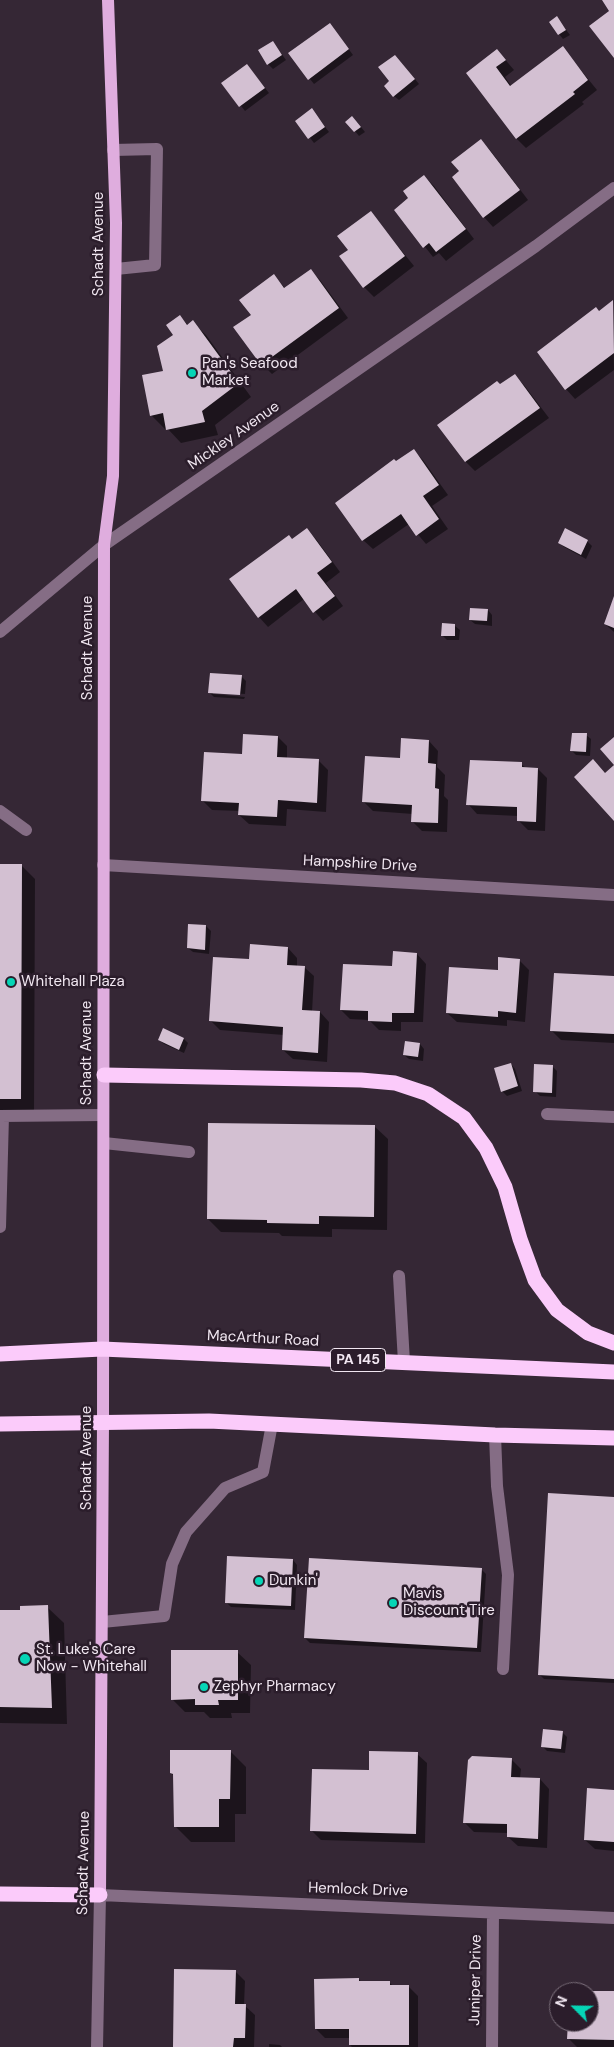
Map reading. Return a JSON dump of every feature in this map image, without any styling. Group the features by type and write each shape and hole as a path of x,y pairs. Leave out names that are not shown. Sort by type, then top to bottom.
{"highway":[{"path":"104,1075 361,1080 395,1083 428,1094 464,1118 486,1148 505,1186 520,1239 535,1280 557,1310 588,1333 614,1343"},
{"name":"MacArthur Road","path":"0,1354 102,1349 614,1372"},
{"path":"0,1424 209,1422 614,1438"},
{"path":"0,1894 100,1895"}],"main road":[{"name":"Schadt Avenue","path":"100,1895 104,1143 104,546 113,476 116,269 114,150 108,0"}],"street":[{"path":"114,150 157,149 155,265 116,269"},
{"name":"Mickley Avenue","path":"0,632 104,546 536,246 614,188"},
{"path":"0,811 26,830"},
{"name":"Hampshire Drive","path":"103,865 614,895"},
{"path":"547,1114 614,1117"},
{"path":"0,1227 2,1116 103,1115"},
{"path":"104,1143 190,1152"},
{"path":"399,1276 404,1362"},
{"path":"102,1622 164,1616 172,1564 186,1532 225,1488 263,1472 272,1424"},
{"path":"494,1434 497,1486 508,1576 503,1669"},
{"name":"Hemlock Drive","path":"100,1895 614,1918"},
{"name":"Schadt Avenue","path":"97,2047 100,1895"},
{"name":"Juniper Drive","path":"492,2047 493,1912"}],"building":[{"path":"602,0 614,0 614,58 589,26 609,11"},
{"path":"557,16 566,30 558,35 549,22"},
{"path":"330,23 349,49 308,80 288,53"},
{"path":"273,41 282,55 267,65 258,50"},
{"path":"563,46 588,80 573,92 575,94 516,139 466,73 497,49 506,60 496,67 510,86"},
{"path":"395,55 415,79 393,97 384,86 389,81 378,67"},
{"path":"247,64 265,88 239,107 221,83"},
{"path":"312,108 325,127 308,139 295,121"},
{"path":"352,116 361,127 354,132 345,122"},
{"path":"481,139 520,190 483,218 452,177 459,171 451,162"},
{"path":"424,175 466,229 436,252 429,243 423,248 394,210 408,198 403,191"},
{"path":"371,211 405,256 363,288 339,256 348,250 337,236"},
{"path":"311,269 339,308 261,365 233,327 251,315 239,300 274,274 284,288"},
{"path":"613,300 614,353 565,390 537,352 596,307 599,311"},
{"name":"Pan's Seafood Market","path":"180,315 187,325 193,320 239,383 202,411 205,422 166,430 163,413 150,416 142,375 163,371 157,346 173,335 166,325"},
{"path":"515,374 540,408 465,462 437,425 497,381 500,384"},
{"path":"414,449 439,485 423,496 439,519 416,536 401,514 362,541 335,503 394,459 396,461"},
{"path":"307,528 332,562 317,573 335,596 313,613 296,589 258,618 229,579 289,535 292,539"},
{"path":"565,528 588,540 581,555 558,543"},
{"path":"614,596 614,628 604,624"},
{"path":"470,608 488,609 487,621 469,620"},
{"path":"442,623 455,624 455,636 441,636"},
{"path":"210,673 242,675 240,695 208,693"},
{"path":"572,733 587,733 586,752 570,751"},
{"path":"243,734 278,736 277,757 319,759 317,803 278,800 277,817 238,815 239,803 201,801 204,752 242,754"},
{"path":"614,737 614,765 600,749"},
{"path":"401,738 429,740 428,763 436,764 435,788 439,789 438,823 411,822 412,805 362,802 365,756 400,758"},
{"path":"593,759 605,773 614,765 614,821 574,777"},
{"path":"470,760 522,762 522,767 538,768 536,822 517,821 517,807 466,805"},
{"name":"Whitehall Plaza","path":"0,864 22,864 21,1099 0,1099"},
{"path":"188,924 206,925 205,950 187,948"},
{"path":"250,944 288,947 287,965 305,966 302,1010 320,1011 318,1053 282,1050 283,1027 209,1021 213,957 249,959"},
{"path":"393,951 417,953 414,1013 392,1013 392,1022 368,1021 368,1011 340,1010 343,964 392,966"},
{"path":"498,957 520,959 516,1013 498,1011 498,1017 446,1013 449,967 498,970"},
{"path":"554,973 614,976 614,1034 550,1031"},
{"path":"163,1028 184,1038 179,1050 158,1040"},
{"path":"405,1041 420,1043 418,1057 403,1055"},
{"path":"511,1063 518,1086 501,1092 494,1068"},
{"path":"534,1064 553,1065 552,1093 533,1092"},
{"path":"208,1123 375,1125 374,1217 319,1216 319,1224 267,1223 267,1220 207,1219"},
{"path":"548,1493 614,1497 614,1679 538,1675"},
{"name":"Dunkin'","path":"227,1556 293,1559 291,1606 225,1603"},
{"name":"Mavis Discount Tire","path":"309,1558 482,1568 477,1648 304,1638"},
{"name":"St. Luke's Care Now - Whitehall","path":"48,1605 52,1708 0,1707 0,1610 20,1610 20,1606"},
{"name":"Zephyr Pharmacy","path":"171,1650 238,1650 238,1700 218,1700 219,1705 195,1705 195,1699 171,1700"},
{"path":"543,1729 563,1731 561,1749 541,1747"},
{"path":"170,1750 231,1750 230,1799 219,1799 219,1827 174,1827 173,1774 170,1773"},
{"path":"369,1751 418,1752 416,1834 310,1831 312,1769 369,1770"},
{"path":"472,1756 512,1758 511,1777 540,1778 538,1839 507,1837 507,1824 463,1823 468,1760"},
{"path":"587,1788 614,1790 614,1842 584,1840"},
{"path":"174,1969 236,1970 235,2004 246,2004 245,2038 234,2038 233,2047 173,2047"},
{"path":"359,1978 359,1981 390,1981 390,1985 409,1985 409,2045 349,2045 349,2029 315,2029 314,1979"},
{"path":"599,1991 614,1991 614,2040 567,2039 567,2032 599,2032"}],"place":[{"name":"Pan's Seafood Market","path":"192,373"},
{"name":"Whitehall Plaza","path":"11,982"},
{"name":"Dunkin'","path":"259,1581"},
{"name":"Mavis Discount Tire","path":"393,1603"},
{"name":"St. Luke's Care Now - Whitehall","path":"25,1659"},
{"name":"Zephyr Pharmacy","path":"204,1687"}]}
